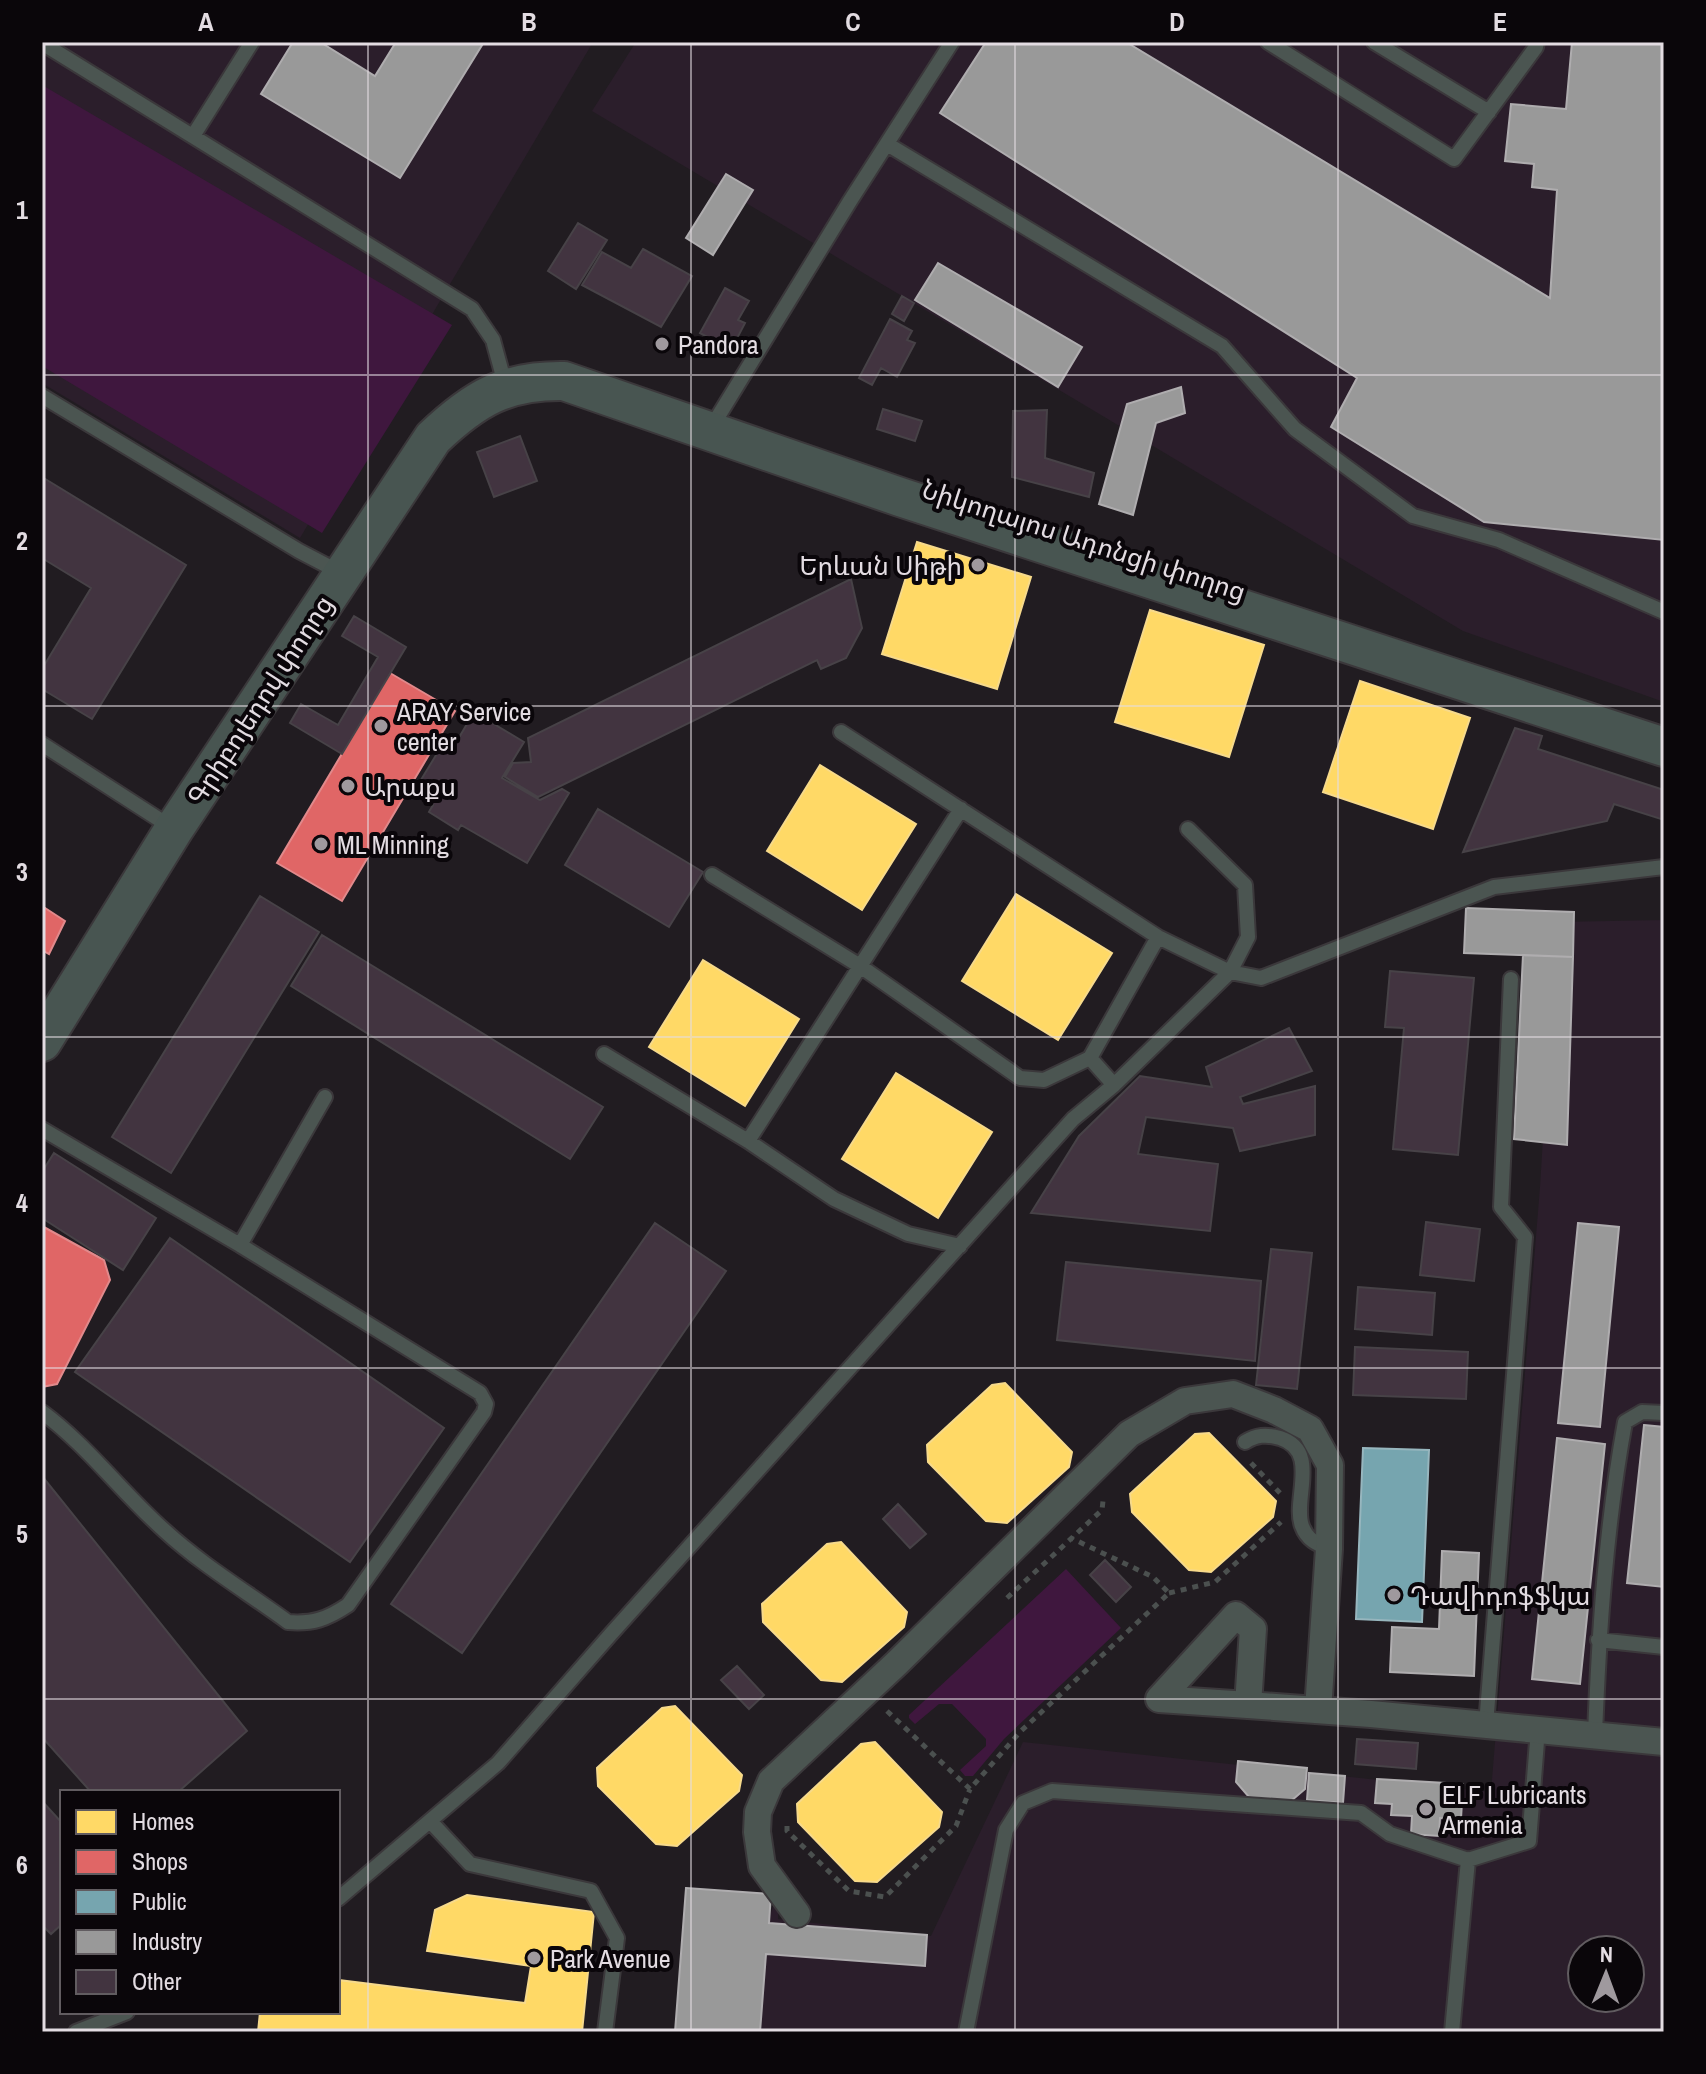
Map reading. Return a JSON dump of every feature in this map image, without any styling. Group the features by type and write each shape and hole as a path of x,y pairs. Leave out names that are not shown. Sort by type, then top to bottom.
{"street":[{"name":"Նիկողայոս Ադոնցի փողոց","path":"505,380 528,383 564,381 713,425 1664,747"},
{"name":"Գրիբոյեդով փողոց","path":"42,1014 336,571 433,438 457,415 505,380"},
{"name":"Նիկողայոս Ադոնցի փողոց","path":"902,489 1664,730"},
{"name":"Գրիբոյեդով փողոց","path":"42,1042 168,824"},
{"path":"797,1914 762,1866 757,1832 758,1812 771,1781 897,1663 1129,1434 1185,1401 1233,1394 1274,1410 1310,1429 1330,1465 1329,1549 1318,1710"},
{"path":"1248,1705 1664,1742"}],"lane":[{"path":"193,136 252,42"},
{"path":"713,425 952,42"},
{"path":"1268,42 1454,159 1537,42"},
{"path":"1374,42 1489,112"},
{"path":"42,43 472,309 493,340 505,380"},
{"path":"887,144 1222,346 1295,429 1413,516 1499,540 1664,612"},
{"path":"42,396 336,571"},
{"path":"841,732 1158,937 1230,972 1261,978 1494,887 1664,868"},
{"path":"42,744 168,824"},
{"path":"748,1141 961,809"},
{"path":"340,1897 498,1763 1073,1119 1114,1085 1230,972 1248,937 1245,885 1188,829"},
{"path":"712,875 860,966 1020,1078 1044,1080 1090,1058 1158,937"},
{"path":"1486,1725 1525,1237 1501,1207 1511,979"},
{"path":"604,1054 748,1141 834,1199 908,1234 960,1246"},
{"path":"1090,1058 1114,1085"},
{"path":"240,1245 325,1097"},
{"path":"42,1129 240,1245 480,1393 486,1404 484,1412 348,1605 327,1619 308,1623 288,1622 167,1534 68,1432 42,1412"},
{"path":"1595,1735 1598,1640 1625,1422 1642,1412 1664,1413"},
{"path":"1243,1447 1265,1434 1284,1439 1300,1454 1304,1475 1301,1524 1311,1542 1329,1549"},
{"path":"1598,1640 1664,1647"},
{"path":"966,2032 1006,1830 1023,1803 1052,1791 1361,1813 1390,1834 1468,1860 1529,1841 1538,1729"},
{"path":"430,1821 470,1864 591,1891 617,1938 605,2032"},
{"path":"1452,2032 1468,1860"},
{"path":"76,2032 122,2014"}],"path":[{"path":"1243,1447 1282,1495"},
{"path":"1002,1603 1102,1510 1105,1490"},
{"path":"786,1817 787,1831 849,1891 885,1897 956,1826 970,1789 1020,1732 1169,1593 1215,1582 1281,1523 1282,1509"},
{"path":"1071,1538 1153,1577 1169,1593"},
{"path":"876,1721 887,1711 970,1789"}],"shaded area":[{"path":"42,42 593,42 300,538 42,383"},
{"path":"636,42 1664,42 1664,702 1463,631 592,111"},
{"path":"42,85 452,325 322,533 42,366"},
{"path":"1664,920 1664,2032 728,2032 778,1893 778,1919 931,1936 1023,1742 1491,1792 1540,1187 1556,922"},
{"path":"1066,1569 1121,1628 1004,1739 973,1776 965,1776 960,1770 986,1746 986,1739 952,1704 939,1704 915,1724 909,1715"}],"building: Homes":[{"path":"917,542 1031,577 997,689 882,654"},
{"path":"1150,610 1264,645 1229,757 1115,722"},
{"path":"1360,681 1470,718 1433,829 1323,792"},
{"path":"820,765 916,824 862,910 767,851"},
{"path":"1016,894 1112,953 1058,1040 962,981"},
{"path":"703,960 799,1019 745,1106 649,1047"},
{"path":"896,1073 992,1132 938,1218 842,1159"},
{"path":"1005,1383 1072,1452 1069,1467 1007,1523 986,1521 928,1462 927,1445 992,1385"},
{"path":"1209,1433 1276,1501 1273,1517 1211,1572 1189,1570 1132,1512 1130,1494 1195,1434"},
{"path":"841,1542 907,1612 904,1627 842,1682 821,1680 763,1622 762,1604 827,1544"},
{"path":"675,1706 742,1775 739,1791 677,1846 656,1844 598,1786 597,1768 662,1708"},
{"path":"875,1742 942,1812 939,1827 877,1882 855,1881 798,1822 797,1804 861,1744"},
{"name":"Park Avenue","path":"467,1895 594,1912 582,2032 258,2032 260,2014 340,2014 340,1980 525,2003 531,1966 427,1951 435,1910"}],"building: Shops":[{"path":"390,673 455,711 342,901 277,863"},
{"path":"42,906 65,921 49,954 42,950"},
{"path":"42,1226 104,1260 110,1280 57,1384 42,1387"}],"building: Public":[{"path":"1363,1448 1429,1450 1422,1622 1356,1619"}],"building: Industry":[{"path":"293,42 320,42 375,76 396,42 484,42 400,178 261,94"},
{"path":"986,42 1126,42 1550,298 1557,190 1532,187 1534,164 1505,161 1511,104 1566,109 1572,42 1664,42 1664,540 1484,522 1331,427 1357,378 940,113"},
{"path":"726,174 753,190 713,255 686,238"},
{"path":"938,263 1082,347 1058,387 915,300"},
{"path":"1181,387 1185,413 1156,423 1133,515 1099,504 1127,404"},
{"path":"1466,908 1574,912 1573,957 1464,953"},
{"path":"1523,955 1573,957 1567,1145 1514,1139"},
{"path":"1578,1223 1619,1227 1600,1427 1558,1423"},
{"path":"1644,1425 1664,1427 1664,1587 1627,1583"},
{"path":"1557,1438 1605,1444 1580,1684 1532,1679"},
{"path":"1442,1551 1479,1553 1474,1676 1390,1672 1392,1627 1439,1629"},
{"path":"1238,1761 1307,1768 1305,1789 1291,1801 1249,1797 1236,1782"},
{"path":"1309,1773 1345,1776 1343,1803 1307,1800"},
{"name":"ELF Lubricants Armenia","path":"1377,1779 1463,1784 1461,1819 1440,1818 1439,1836 1411,1834 1412,1816 1391,1815 1392,1804 1375,1803"},
{"path":"686,1888 771,1894 769,1923 927,1935 925,1966 766,1954 760,2032 675,2032"}],"building: Other":[{"path":"578,223 607,240 576,289 548,271"},
{"path":"643,249 692,276 661,327 582,285 602,252 631,268"},
{"path":"725,288 749,301 738,320 745,323 731,350 700,333"},
{"path":"902,296 914,303 904,321 892,314"},
{"path":"890,319 912,331 907,340 915,343 897,377 881,368 872,385 859,378"},
{"path":"883,409 922,421 915,441 877,429"},
{"path":"1047,410 1045,458 1094,473 1089,497 1012,477 1013,411"},
{"path":"520,436 537,481 494,497 477,452"},
{"path":"42,477 186,565 92,719 42,689 42,669 91,588 42,558"},
{"path":"851,579 862,628 846,658 821,669 817,660 538,797 505,777 513,763 531,762 528,738"},
{"path":"354,616 406,647 342,754 290,723 301,704 338,725 378,657 342,636"},
{"path":"474,712 524,742 502,778 540,800 562,789 569,793 527,863 461,825 458,830 429,812 433,805 413,793 441,747 450,753"},
{"path":"1515,728 1542,736 1538,749 1664,790 1664,820 1614,804 1607,821 1463,852"},
{"path":"598,809 703,872 669,927 565,865"},
{"path":"260,896 319,932 171,1173 112,1137"},
{"path":"322,935 603,1107 570,1159 291,986"},
{"path":"1390,971 1474,978 1458,1155 1393,1149 1404,1028 1385,1027"},
{"path":"1289,1028 1312,1071 1240,1097 1243,1104 1315,1086 1315,1135 1240,1151 1233,1128 1146,1117 1138,1154 1218,1164 1210,1231 1031,1213 1079,1136 1140,1076 1212,1087 1206,1067"},
{"path":"54,1153 156,1218 123,1270 42,1218 42,1172"},
{"path":"1426,1222 1480,1229 1474,1281 1420,1275"},
{"path":"655,1223 726,1271 462,1653 391,1604"},
{"path":"170,1238 444,1428 350,1562 75,1372"},
{"path":"1271,1249 1312,1253 1297,1389 1256,1385"},
{"path":"1066,1262 1261,1281 1255,1361 1057,1340"},
{"path":"1358,1287 1435,1293 1432,1335 1355,1329"},
{"path":"1355,1347 1468,1352 1466,1399 1353,1395"},
{"path":"42,1476 247,1731 180,1790 89,1790 42,1737"},
{"path":"898,1504 926,1534 910,1548 883,1519"},
{"path":"1105,1560 1131,1587 1116,1602 1090,1575"},
{"path":"737,1666 764,1695 749,1709 721,1680"},
{"path":"1357,1739 1418,1743 1416,1769 1355,1764"},
{"path":"42,1801 60,1821 60,1926 51,1934 42,1925"}],"place":[{"name":"Pandora","path":"662,344"},
{"name":"Երևան Սիթի","path":"978,565"},
{"name":"ARAY Service center","path":"381,726"},
{"name":"Արաքս","path":"348,786"},
{"name":"ML Minning","path":"321,844"},
{"name":"Դավիդոֆֆկա","path":"1394,1595"},
{"name":"ELF Lubricants Armenia","path":"1426,1809"},
{"name":"Park Avenue","path":"534,1958"}]}
